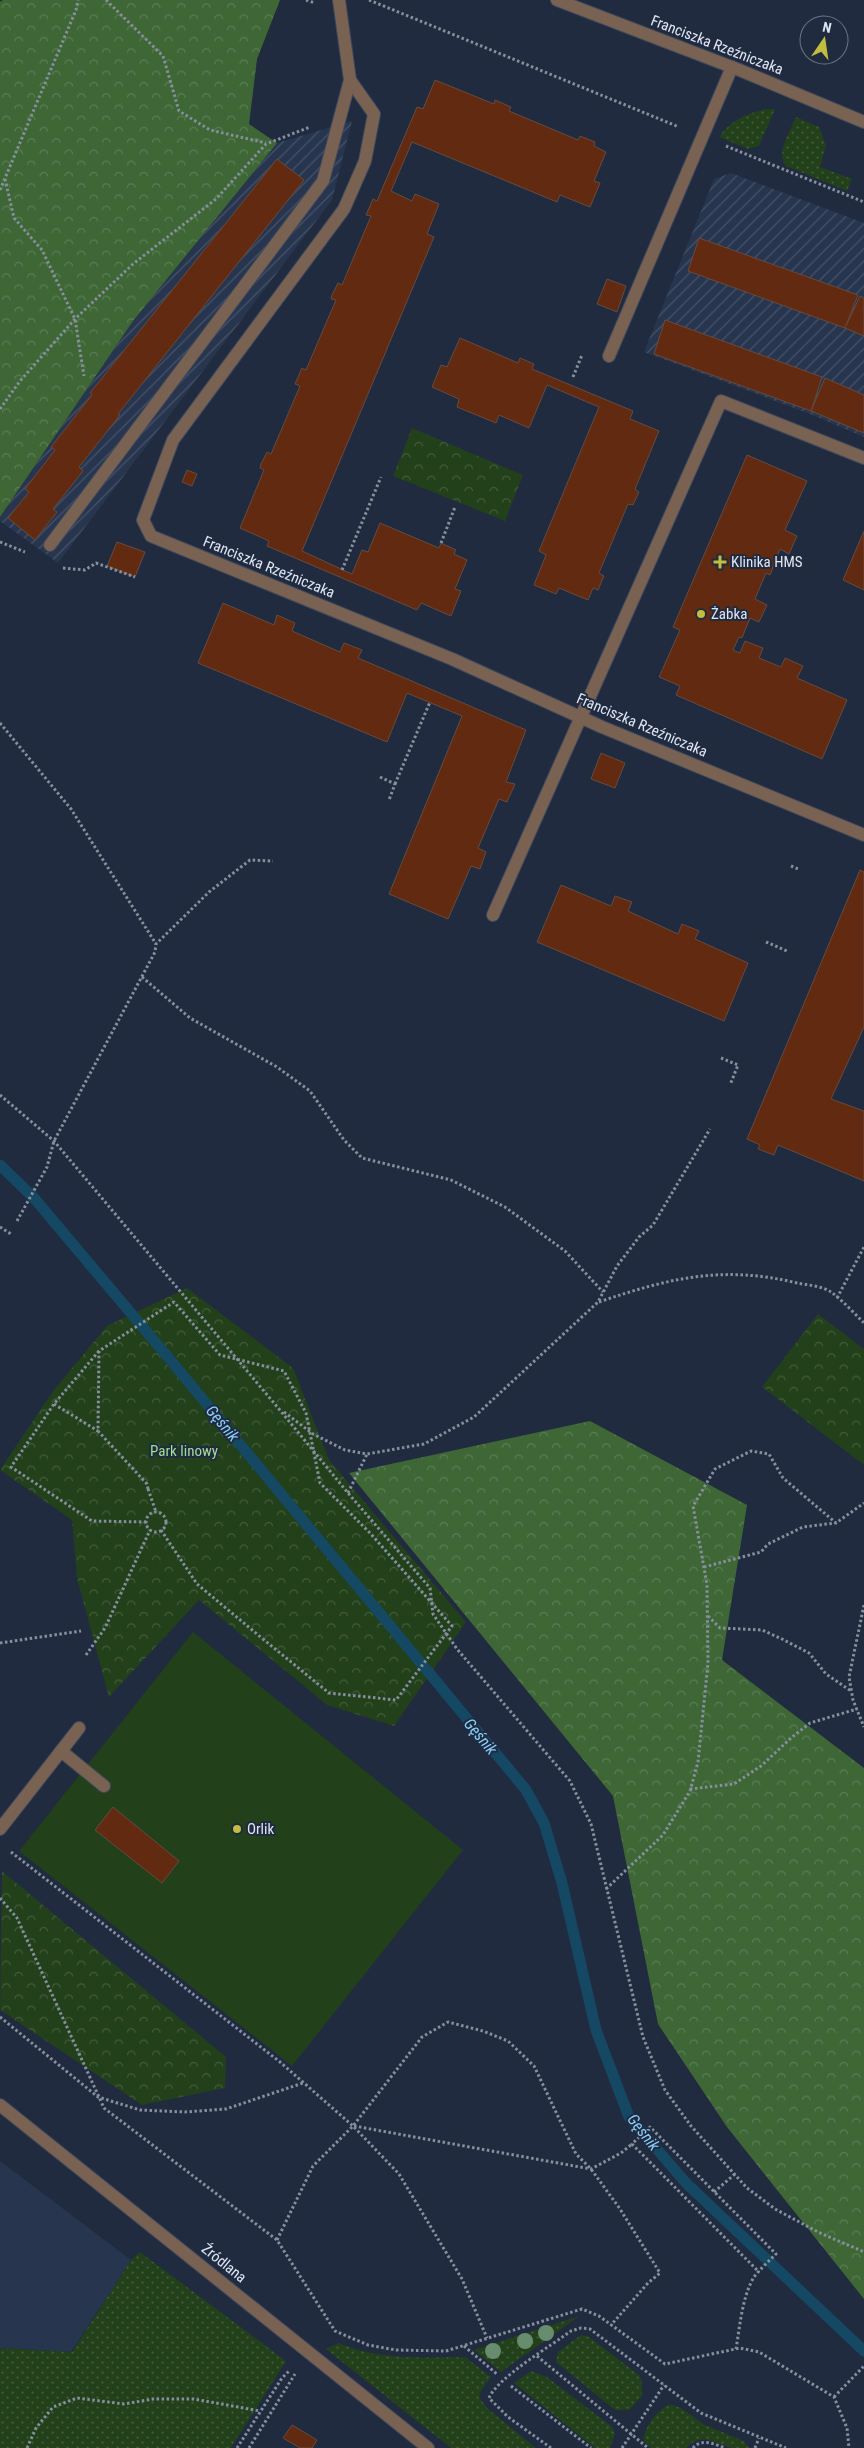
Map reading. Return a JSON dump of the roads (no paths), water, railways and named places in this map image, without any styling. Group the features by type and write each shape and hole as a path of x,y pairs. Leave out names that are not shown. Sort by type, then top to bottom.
{"street":[{"path":"50,544 323,180 350,80 339,0"},
{"name":"Franciszka Rzeźniczaka","path":"557,0 732,67 864,122"},
{"path":"609,356 732,67"},
{"name":"Franciszka Rzeźniczaka","path":"350,80 374,114 366,161 347,202 173,440 143,520 151,536 485,673 581,718 864,835"},
{"path":"493,915 720,401 864,458"},
{"path":"0,1829 79,1728"},
{"path":"61,1751 104,1786"},
{"name":"Źródlana","path":"0,2105 428,2448"}],"waterway":[{"name":"Gęśnik","path":"0,1165 34,1198 167,1356 526,1790 544,1823 562,1883 596,2030 629,2117 687,2184 864,2351"}],"place":[{"name":"Klinika HMS","path":"720,562"},
{"name":"Żabka","path":"701,614"},
{"name":"Orlik","path":"237,1829"}],"park label":[{"name":"Park linowy","path":"184,1451"}]}
